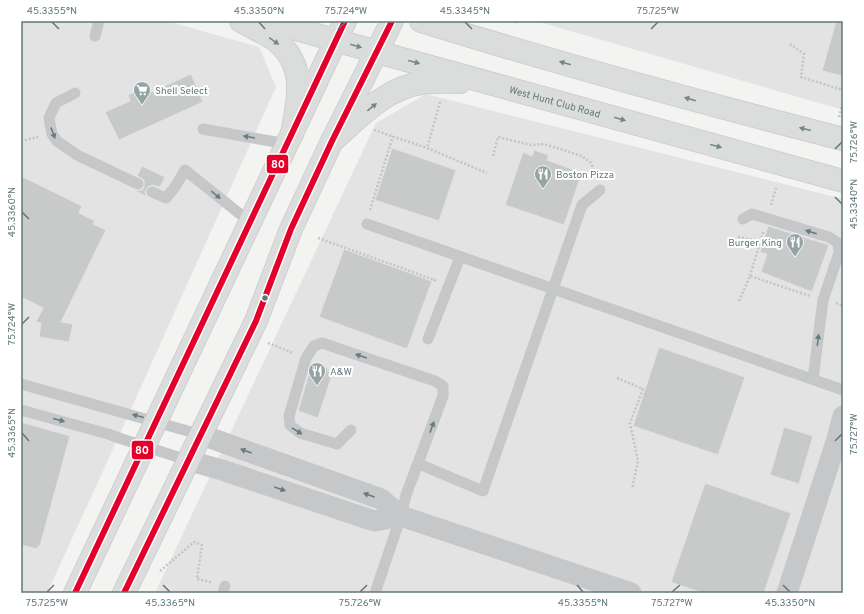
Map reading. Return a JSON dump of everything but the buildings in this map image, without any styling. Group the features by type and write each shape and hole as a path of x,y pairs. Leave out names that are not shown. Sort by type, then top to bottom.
{"main road":[{"path":"241,21 278,42 288,54 295,66 299,83 298,98 290,139"},
{"name":"West Hunt Club Road","path":"268,21 843,181"},
{"path":"75,593 345,21"},
{"path":"124,593 190,460 256,321 291,229 332,141 392,21"},
{"path":"421,21 488,42 728,109 840,129"},
{"path":"468,21 488,42"},
{"path":"332,141 375,104 392,93 407,86 422,82 488,82"}],"street":[{"path":"787,593 837,439 843,416"},
{"path":"202,434 381,499 401,516 631,593"},
{"path":"190,460 376,521 401,516"}],"lane":[{"path":"95,36 99,21"},
{"path":"75,93 56,103 49,118 52,134 56,141 77,155 138,184"},
{"path":"203,129 290,139"},
{"path":"152,192 166,198 176,187 185,170 250,222"},
{"path":"419,464 483,491 582,205 600,190"},
{"path":"743,219 752,214 829,237 838,243 839,253 823,300 813,379"},
{"path":"367,224 843,390"},
{"path":"428,339 460,257"},
{"path":"350,430 337,444 300,434 290,425 289,416 306,358 314,346 322,343 435,381 443,386 444,396 406,495 401,516 375,593"},
{"path":"21,384 202,434"},
{"path":"21,410 108,434 190,460"}],"path":[{"path":"790,44 804,54 802,77 843,90"},
{"path":"427,148 441,102 435,102"},
{"path":"840,129 843,103"},
{"path":"376,124 371,129 427,148 488,173"},
{"path":"367,224 371,204 393,136"},
{"path":"493,156 498,137 532,145 544,144 582,156 591,163 600,190"},
{"path":"738,236 760,241"},
{"path":"318,238 435,280 430,293 444,299"},
{"path":"739,301 750,276 843,306"},
{"path":"268,343 291,352"},
{"path":"617,378 643,389 630,423 638,461 632,489"},
{"path":"160,571 194,542 202,545 197,579 224,589"}],"shaded area":[{"path":"21,21 167,21 259,47 276,87 47,593 21,593"},
{"path":"536,21 843,21 843,110"},
{"path":"426,94 843,199 843,593 155,593 376,123"}],"transit line":[{"name":"80","path":"75,593 345,21"},
{"name":"80","path":"124,593 256,321 291,229 332,141 392,21"}],"place":[{"name":"Shell Select","path":"142,105"},
{"name":"Boston Pizza","path":"543,189"},
{"name":"Burger King","path":"795,257"},
{"name":"A&W","path":"317,386"}]}
